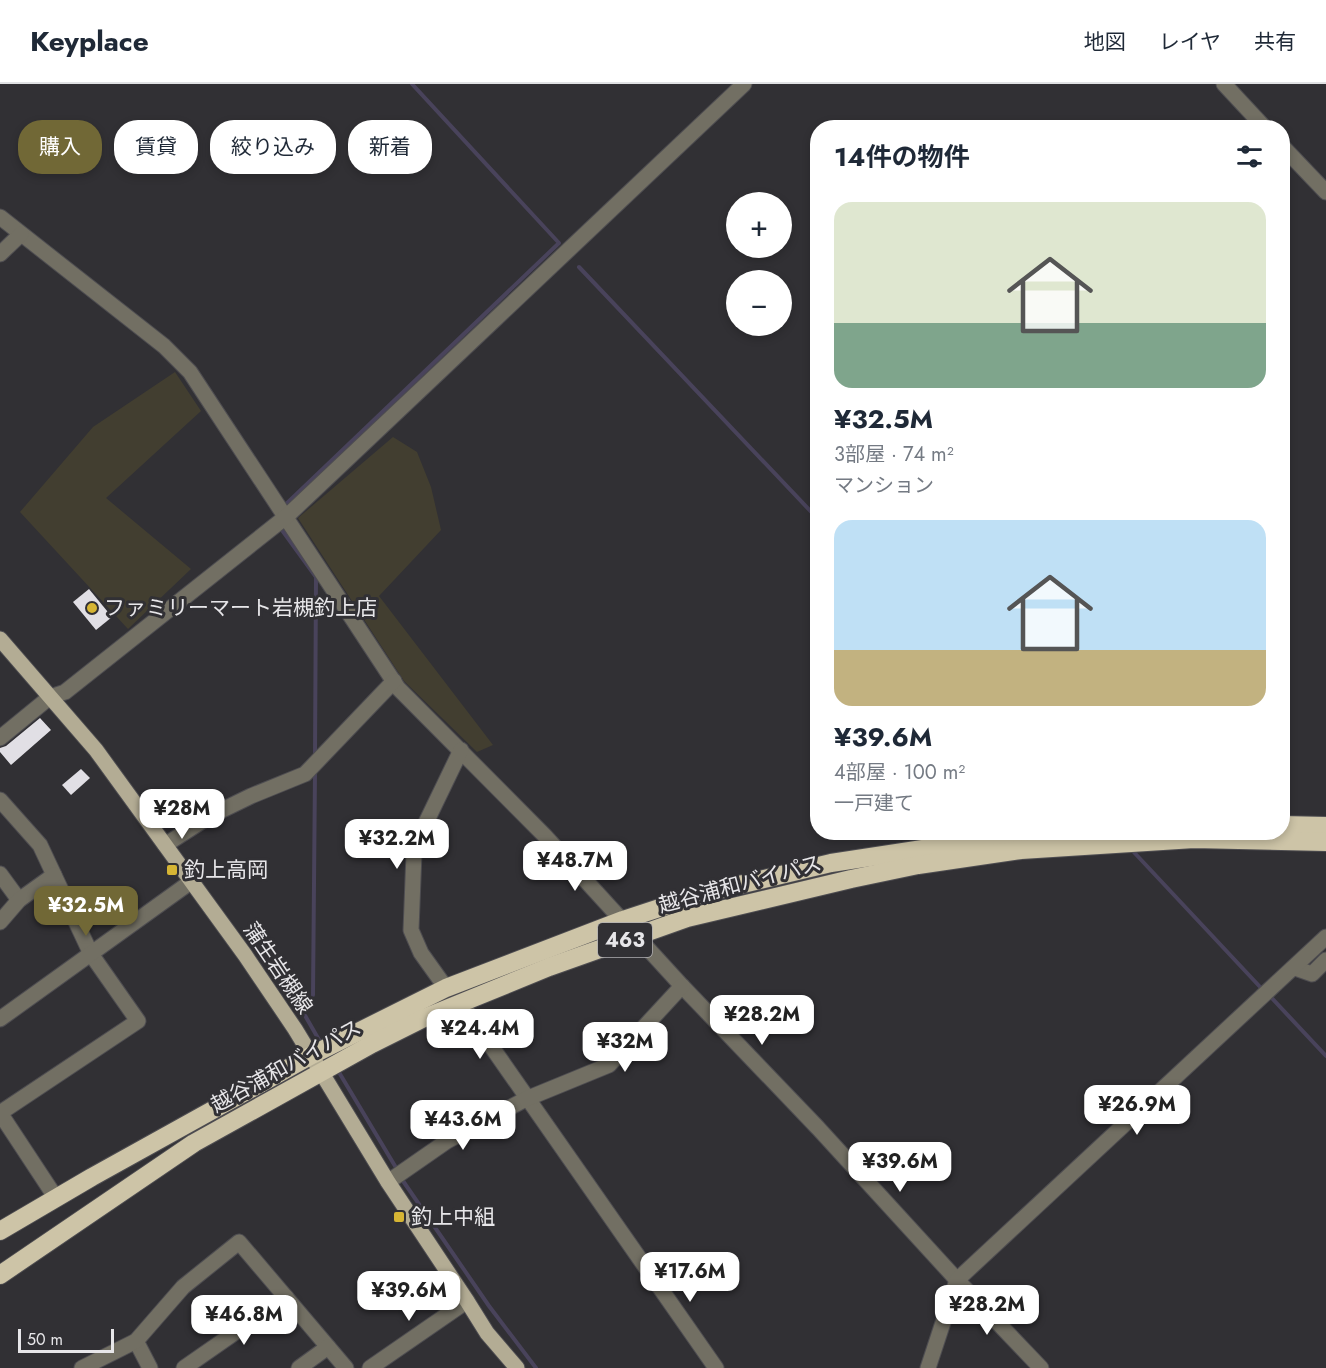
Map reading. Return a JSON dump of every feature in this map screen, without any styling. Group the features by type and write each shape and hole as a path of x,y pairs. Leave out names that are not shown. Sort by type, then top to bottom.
{"highway":[{"path":"1290,825 1326,826"},
{"name":"越谷浦和バイパス","path":"0,1232 56,1198 316,1063 446,988 623,920 705,893 831,863 982,840"},
{"name":"越谷浦和バイパス","path":"0,1275 316,1063 549,967 687,918 918,865 1021,850 1178,840"},
{"name":"越谷浦和バイパス","path":"1238,840 1326,842"},
{"path":"0,1270 31,1256"}],"main road":[{"name":"蒲生岩槻線","path":"0,639 102,758 257,972 316,1063 388,1182 488,1333 517,1368"}],"street":[{"path":"0,738 50,697 65,692 287,516 744,84"},
{"path":"1224,84 1258,120"},
{"path":"1290,154 1326,192"},
{"path":"0,217 164,346 190,372 287,516 398,688 545,836 682,986 818,1128 1041,1368"},
{"path":"0,254 21,234"},
{"path":"165,844 210,816 305,774 394,681"},
{"path":"446,988 421,953 411,930 414,853 420,835 461,750"},
{"path":"0,800 40,845 91,954 138,1022 0,1113 56,1198"},
{"path":"0,874 19,900"},
{"path":"0,922 19,900 54,875"},
{"path":"0,1019 192,881"},
{"path":"928,1368 957,1280 1326,937"},
{"path":"1295,968 1312,974 1326,960"},
{"path":"388,1182 447,1141 526,1099 609,1065 682,986"},
{"path":"460,1003 716,1368"},
{"path":"82,1368 136,1341 183,1287 239,1242 346,1368"},
{"path":"184,1368 286,1297"},
{"path":"370,1368 467,1301"},
{"path":"136,1341 150,1368"},
{"path":"299,1368 328,1347"}],"shaded area":[{"path":"175,372 201,411 106,498 191,569 128,629 20,512 93,427"},
{"path":"393,437 417,452 431,487 441,530 379,596 493,745 477,752 404,681 298,518"}],"building":[{"path":"89,589 112,617 96,630 73,602"},
{"path":"40,718 51,730 11,765 0,752 0,748 6,746"},
{"path":"81,769 90,778 71,795 62,785"}],"waterway":[{"path":"283,507 559,243 412,84"},
{"path":"579,267 810,511"},
{"path":"279,526 316,577 315,755"},
{"path":"313,995 315,772"},
{"path":"1130,848 1262,989"},
{"path":"1268,994 1326,1056"},
{"path":"303,1012 322,1045"},
{"path":"337,1069 398,1171"},
{"path":"401,1178 489,1306 536,1368"}],"place":[{"name":"ファミリーマート岩槻釣上店","path":"92,608"},
{"name":"釣上高岡","path":"172,870"},
{"name":"釣上中組","path":"399,1217"}]}
